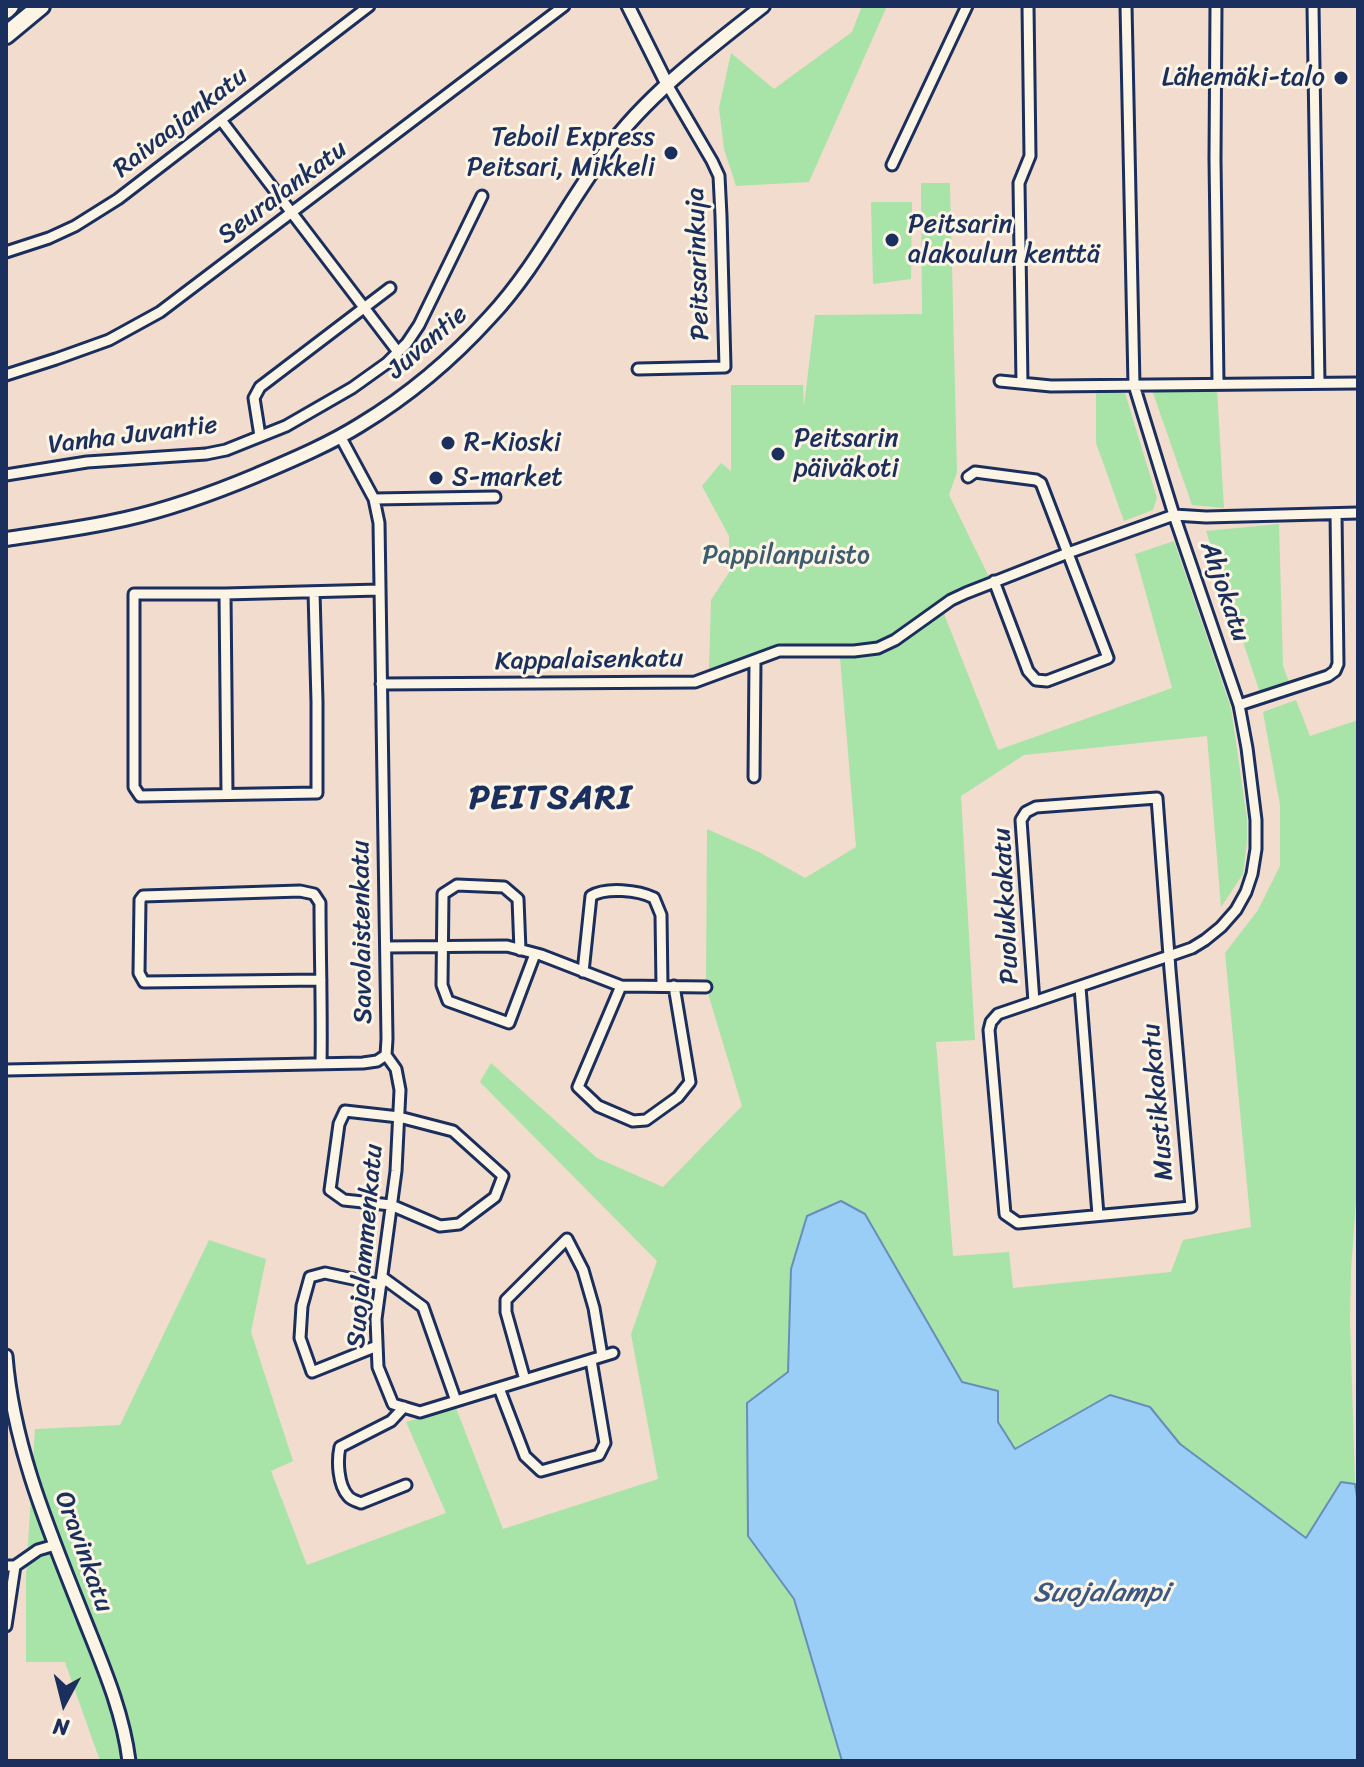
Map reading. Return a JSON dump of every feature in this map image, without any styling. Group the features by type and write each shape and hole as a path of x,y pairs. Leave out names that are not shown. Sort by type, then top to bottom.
{"highway":[{"path":"6,35 41,6"}],"main road":[{"name":"Juvantie","path":"6,539 126,519 175,505 243,481 340,436 387,408 442,364 491,317 522,278 608,148 636,116 708,50 763,6"}],"street":[{"name":"Raivaajankatu","path":"6,252 75,226 118,199 369,6"},
{"name":"Seuralankatu","path":"6,375 85,349 133,327 183,296 564,6"},
{"path":"628,6 668,86"},
{"path":"892,165 967,6"},
{"path":"1022,383 1019,183 1030,156 1028,6"},
{"name":"Ahjokatu","path":"989,1030 998,1014 1192,948 1221,927 1236,910 1252,874 1256,849 1256,820 1239,705 1174,515 1134,385 1126,6"},
{"path":"1216,6 1218,383"},
{"path":"1313,6 1319,383"},
{"name":"Peitsarinkuja","path":"638,369 725,367 719,176 668,86"},
{"path":"221,120 398,352"},
{"name":"Vanha Juvantie","path":"6,475 87,462 226,450 286,426 352,388 387,363 419,325 482,196"},
{"path":"260,436 254,398 260,387 390,288"},
{"path":"1000,381 1051,386 1358,383"},
{"name":"Savolaistenkatu","path":"6,1070 321,1064 377,1061 386,1055 379,523 374,499 340,436"},
{"path":"968,477 975,472 1041,483 1108,658 1047,681 1036,680 1028,671 994,581"},
{"path":"374,499 495,497"},
{"path":"1174,515 1358,513"},
{"path":"1239,705 1286,691 1335,671 1338,664 1336,514"},
{"name":"Kappalaisenkatu","path":"381,684 695,682 779,651 878,648 966,593 1174,515"},
{"path":"314,592 317,793 140,796 134,787 134,594 379,590"},
{"path":"225,594 227,794"},
{"path":"754,777 755,661"},
{"name":"Puolukkakatu","path":"1034,1002 1021,820 1026,812 1036,807 1157,798 1169,956"},
{"path":"520,950 518,899 504,887 457,885 443,894 442,985 448,1001 509,1023 535,954"},
{"path":"321,980 144,982 139,973 140,900 143,896 300,891 314,894 320,903 321,980 321,1064"},
{"path":"583,972 591,896 599,891 642,892 654,898 661,915 662,986"},
{"path":"386,947 507,946 621,986 706,987"},
{"name":"Mustikkakatu","path":"989,1030 1005,1214 1018,1223 1191,1207 1169,956"},
{"path":"621,986 578,1087 598,1106 633,1121 646,1120 678,1097 690,1082 674,986"},
{"path":"1080,987 1098,1215"},
{"name":"Suojalammenkatu","path":"386,1055 396,1069 400,1090 396,1171 376,1319 378,1367 393,1404 404,1407"},
{"path":"345,1111 399,1117 453,1131 503,1176 495,1197 459,1224 440,1226 391,1205 344,1200 330,1190 339,1124 345,1111"},
{"path":"499,1388 525,1456 541,1471 599,1455 605,1443 594,1308 583,1270 567,1239 506,1300 506,1312 525,1380"},
{"path":"377,1346 312,1372 300,1338 302,1306 310,1277 325,1273 381,1281 423,1307 456,1401"},
{"path":"406,1485 361,1503 348,1496 337,1458 340,1447 391,1421 404,1407 420,1412 613,1353"},
{"name":"Oravinkatu","path":"6,1356 11,1401 24,1453 55,1545 108,1679 127,1742 129,1761"},
{"path":"6,1626 11,1566 38,1550 55,1545"}],"green space":[{"path":"862,6 887,6 809,182 736,186 724,149 719,108 731,53 774,89 852,32"},
{"name":"Pappilanpuisto","path":"921,183 950,183 957,472 949,495 989,577 944,614 998,750 1172,688 1135,554 1174,541 1231,708 1247,819 1243,874 1221,907 1207,736 1024,755 961,796 975,1040 936,1042 953,1256 1009,1252 1013,1288 1171,1272 1183,1240 1251,1227 1225,953 1258,910 1280,866 1280,805 1263,712 1296,700 1310,736 1358,720 1358,1173 1350,1321 1355,1484 1341,1482 1306,1538 1180,1444 1150,1407 1110,1395 1016,1450 998,1422 962,1382 865,1214 791,1269 788,1372 748,1535 794,1599 842,1761 100,1761 65,1662 26,1662 26,1577 35,1429 120,1425 209,1240 266,1259 251,1332 293,1461 271,1471 307,1565 446,1513 406,1422 456,1408 503,1529 658,1479 631,1334 657,1261 480,1082 491,1063 597,1158 663,1187 742,1106 706,987 707,829 759,852 805,878 856,847 839,646 771,648 709,669 711,600 730,571 729,536 702,486 721,463 731,471 731,385 803,385 804,406 815,315 922,314"},
{"name":"Peitsarin alakoulun kenttä","path":"871,202 912,202 911,279 873,284"},
{"path":"1152,390 1217,390 1224,508 1192,505"},
{"path":"1096,391 1125,393 1157,498 1153,510 1124,521 1096,443"},
{"path":"1279,524 1283,666 1289,682 1260,693 1206,531"}],"water":[{"name":"Suojalampi","path":"841,1201 865,1214 962,1382 998,1391 998,1422 1015,1449 1110,1395 1150,1407 1180,1444 1306,1538 1341,1482 1355,1484 1358,1503 1358,1761 842,1761 794,1599 748,1536 747,1403 788,1372 791,1269 807,1216"}],"place":[{"name":"Lähemäki-talo","path":"1341,78"},
{"name":"Teboil Express Peitsari, Mikkeli","path":"671,153"},
{"name":"Peitsarin alakoulun kenttä","path":"892,240"},
{"name":"R-Kioski","path":"448,443"},
{"name":"Peitsarin päiväkoti","path":"778,454"},
{"name":"S-market","path":"436,478"}],"district":[{"name":"PEITSARI","path":"551,799"}]}
